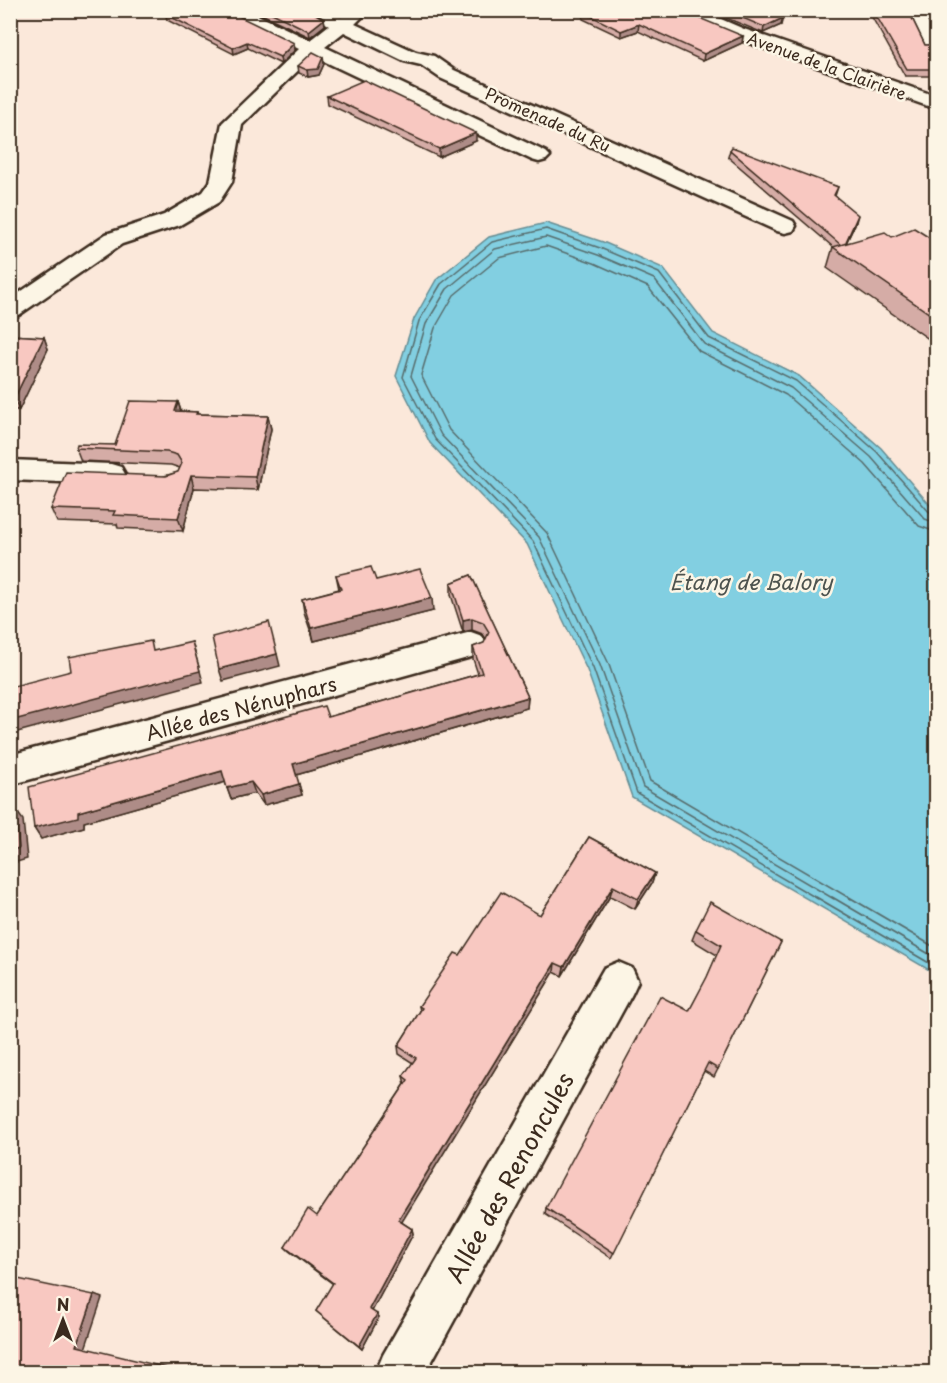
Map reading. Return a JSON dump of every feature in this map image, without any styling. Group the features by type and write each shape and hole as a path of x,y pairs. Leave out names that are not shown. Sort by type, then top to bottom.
{"street":[{"name":"Promenade du Ru","path":"232,10 539,156"},
{"name":"Promenade du Ru","path":"311,10 411,57 427,60 456,78 785,226"},
{"path":"10,310 114,239 172,220 211,197 220,182 232,123 310,49 360,10"},
{"name":"Avenue de la Clairière","path":"684,10 738,33 936,104"},
{"path":"912,10 932,46"},
{"path":"10,470 136,475"},
{"name":"Allée des Nénuphars","path":"10,770 471,645"},
{"name":"Allée des Renoncules","path":"400,1372 618,981"}],"water":[{"name":"Étang de Balory","path":"546,223 603,242 663,268 713,333 799,376 881,448 936,512 936,974 632,797 587,670 527,544 430,443 396,376 414,319 436,280 489,237"}],"building":[{"path":"167,10 226,10 294,43 280,57 247,42 233,48 165,14 170,12"},
{"path":"266,10 309,10 324,19 309,31"},
{"path":"586,10 680,10 743,36 704,54 639,24 621,31 583,12"},
{"path":"724,10 765,10 783,18 764,27"},
{"path":"873,10 908,10 925,45 936,45 936,69 907,69"},
{"path":"929,10 936,10 936,23"},
{"path":"313,52 323,57 318,69 307,70 298,66"},
{"path":"364,80 476,133 439,149 327,96"},
{"path":"732,147 838,187 834,195 858,215 845,244 841,245 730,150"},
{"path":"914,228 936,242 936,318 833,247 885,232 892,237"},
{"path":"10,335 44,337 14,399 10,398"},
{"path":"130,401 178,402 175,411 197,412 196,414 268,416 255,477 191,475 178,518 113,515 115,511 51,509 66,472 166,476 178,472 182,463 177,455 167,452 76,448 77,444 115,445"},
{"path":"371,567 376,580 420,569 432,598 311,628 302,599 341,589 336,575"},
{"path":"471,575 528,697 293,764 299,784 261,795 251,782 227,788 222,771 78,812 78,817 34,828 29,787 324,706 328,717 482,673 473,647 484,643 489,632 483,622 472,618 463,620 451,583"},
{"path":"269,622 277,654 219,669 212,637"},
{"path":"151,641 153,651 192,642 200,671 10,721 10,687 71,671 69,657"},
{"path":"15,809 19,848 10,851 10,810"},
{"path":"589,837 655,873 638,899 613,886 564,967 555,963 398,1220 412,1229 369,1309 377,1314 359,1346 316,1311 333,1283 285,1247 308,1209 317,1216 408,1080 403,1076 416,1058 398,1046 422,1008 419,1006 455,953 460,955 501,892 540,915"},
{"path":"710,902 781,942 718,1069 708,1063 614,1253 546,1208 660,996 689,1011 721,945 696,930"},
{"path":"18,1279 94,1295 77,1346 184,1372 10,1372 10,1295"}]}
